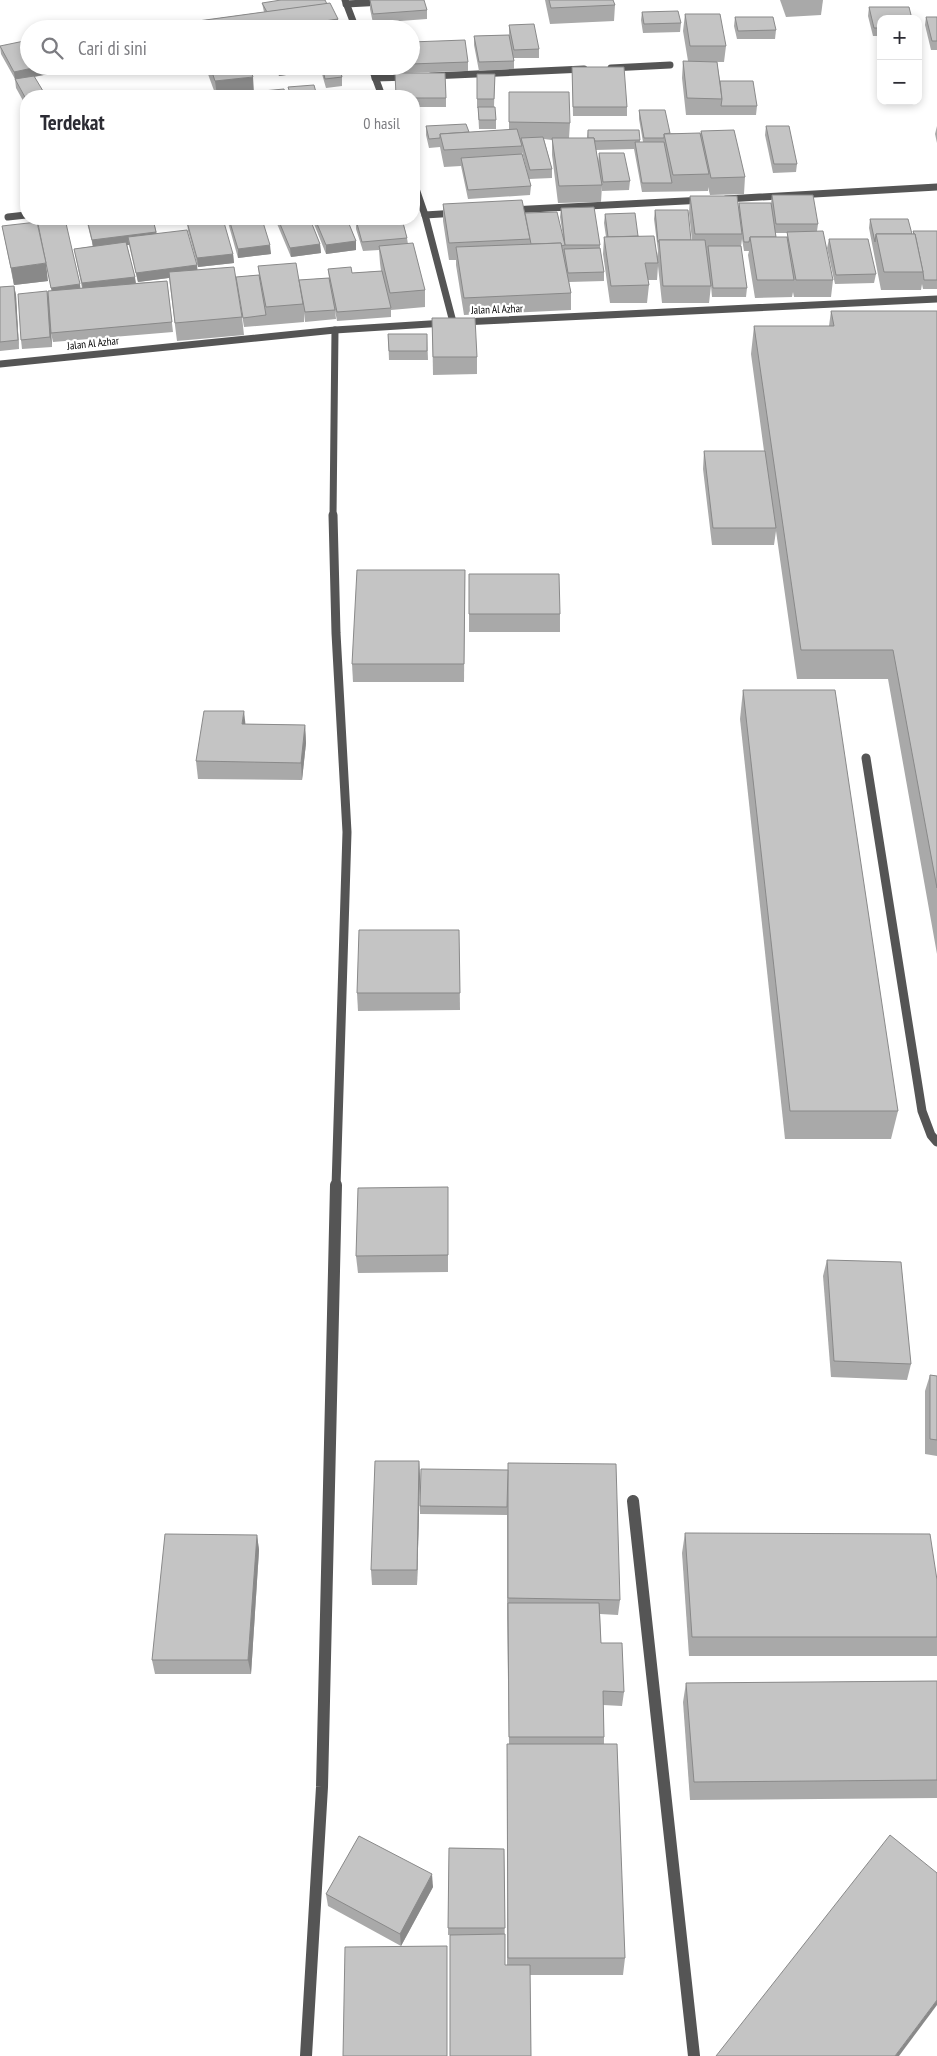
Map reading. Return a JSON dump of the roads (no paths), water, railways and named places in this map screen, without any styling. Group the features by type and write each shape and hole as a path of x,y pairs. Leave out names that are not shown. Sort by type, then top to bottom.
{"street":[{"path":"353,20 346,2 395,1"},
{"path":"601,68 670,66"},
{"path":"424,76 591,69"},
{"path":"374,75 380,90"},
{"path":"375,78 414,76"},
{"path":"718,199 937,187"},
{"path":"420,200 453,322"},
{"path":"503,211 708,200"},
{"path":"425,215 464,213"},
{"path":"8,217 20,216"},
{"name":"Jalan Al Azhar","path":"0,364 335,330 453,322 937,299"},
{"path":"306,2056 322,1787 337,1125 348,832 335,604 333,519 335,330"},
{"path":"866,758 922,1111 931,1134 937,1142"},
{"path":"633,1501 694,2056"}]}
